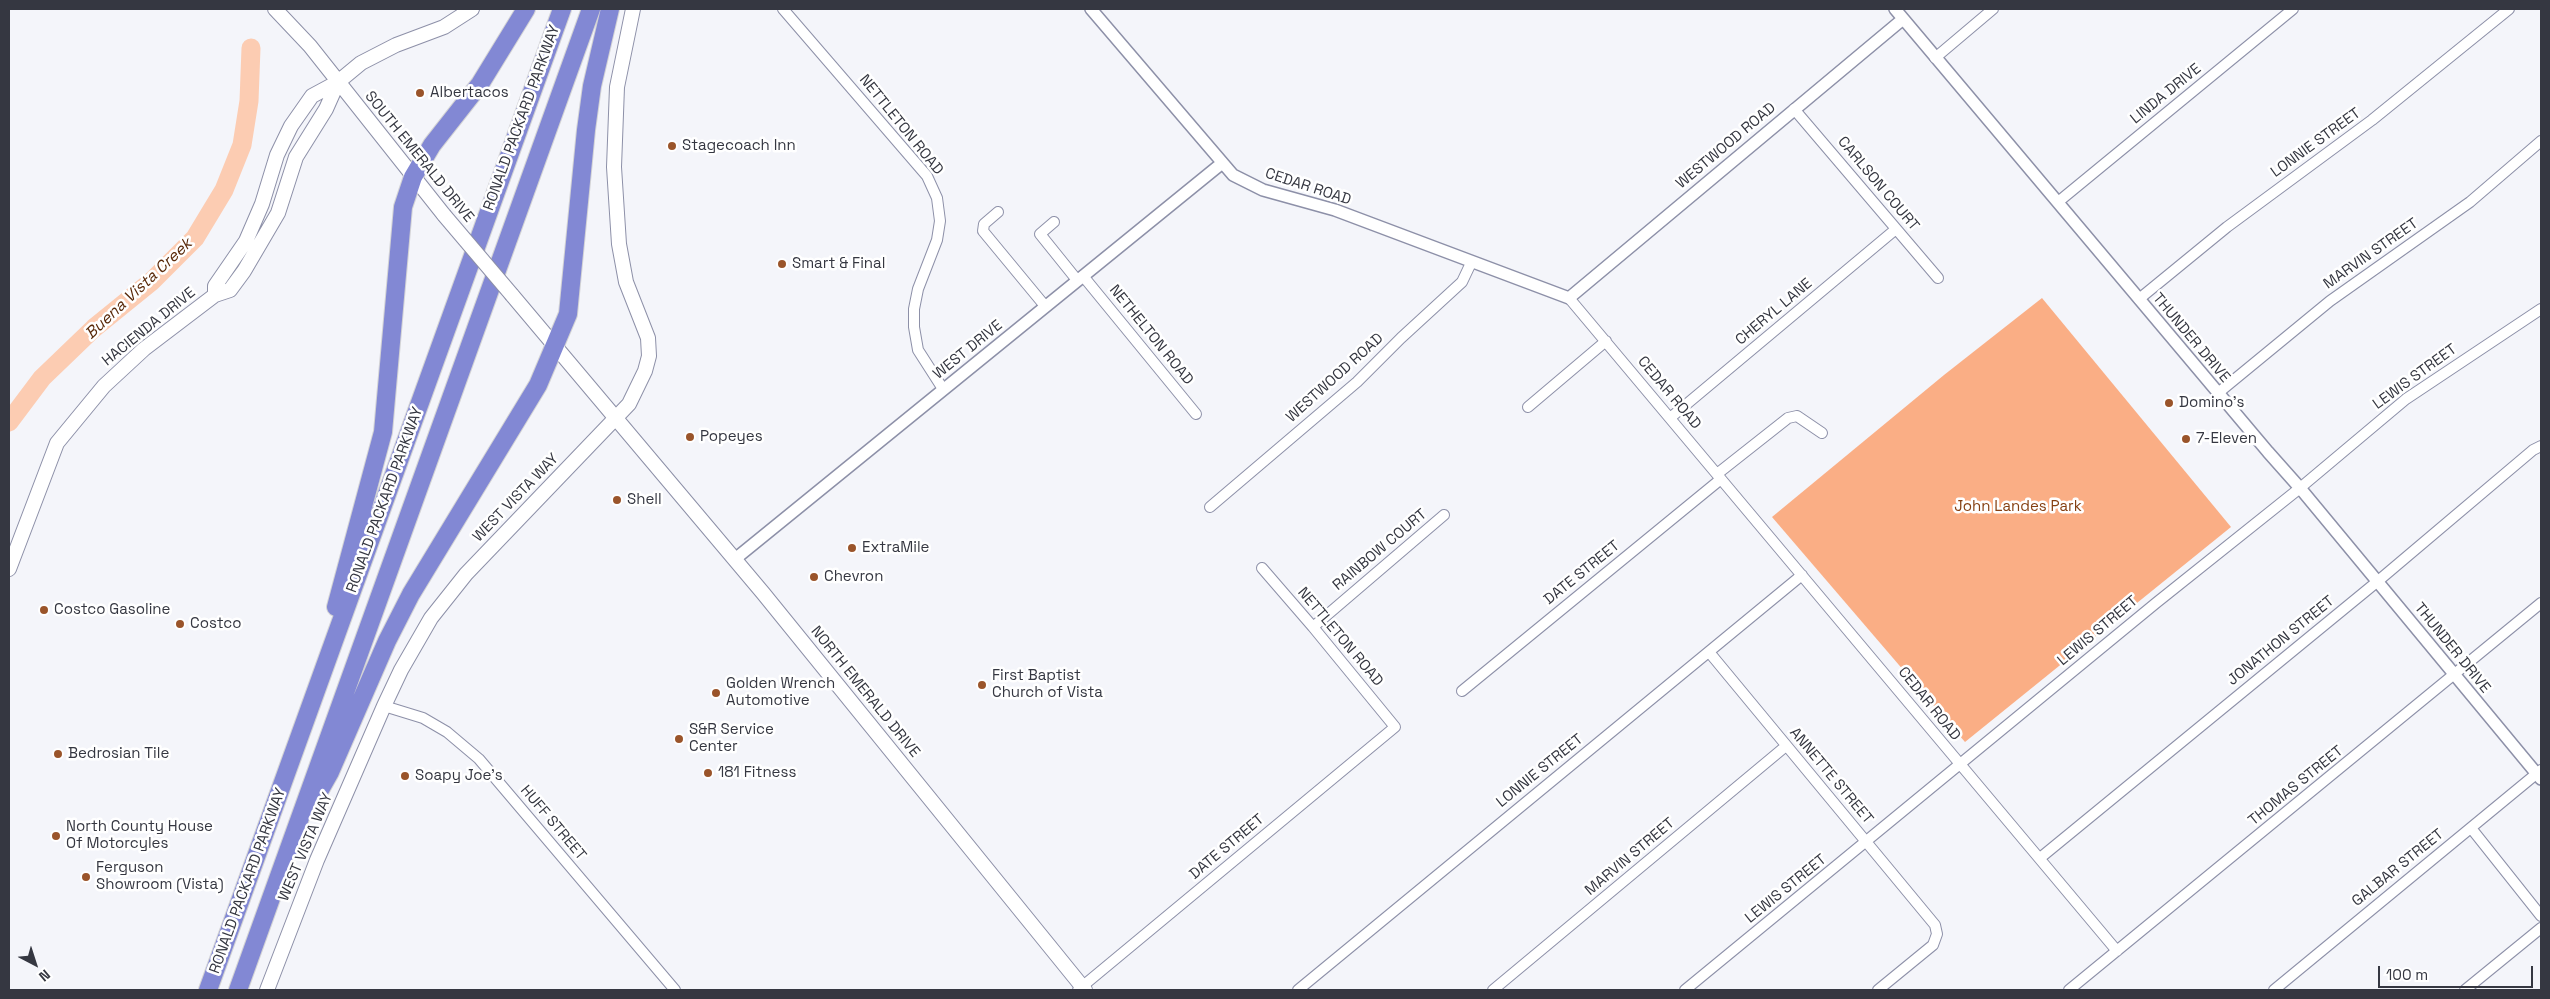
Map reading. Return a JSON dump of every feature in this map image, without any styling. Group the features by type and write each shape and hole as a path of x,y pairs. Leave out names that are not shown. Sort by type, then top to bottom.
{"highway":[{"path":"301,731 383,432 402,216 413,177 432,145 480,84 526,9"},
{"name":"RONALD PACKARD PARKWAY","path":"208,990 562,9"},
{"name":"RONALD PACKARD PARKWAY","path":"238,990 591,9"},
{"path":"295,833 330,772 387,641 411,594 538,386 568,314 592,86 610,9"}],"main road":[{"name":"SOUTH EMERALD DRIVE","path":"275,9 338,82 444,215 615,418"},
{"name":"HACIENDA DRIVE","path":"215,295 215,286 246,241 262,204 277,155 291,126 312,96 338,82 361,63 396,45 444,27 472,9"},
{"name":"WEST VISTA WAY","path":"267,990 317,860 384,706 401,670 431,618 466,574 629,404 638,389 649,356 648,338 626,282 619,244 614,166 617,87 633,9"},
{"name":"HACIENDA DRIVE","path":"9,570 57,443 104,386 146,348 215,295 230,290 244,271 269,229 280,206 296,157 326,109 338,82"},
{"name":"NORTH EMERALD DRIVE","path":"615,418 735,558 1082,989"}],"street":[{"name":"NETTLETON ROAD","path":"783,9 927,176 937,198 940,221 938,240 918,289 914,309 914,327 920,356 943,390"},
{"name":"CEDAR ROAD","path":"1091,9 1176,107 1221,164 1233,175 1262,190 1334,210 1471,263 1569,298 2117,951"},
{"name":"THUNDER DRIVE","path":"1895,9 2300,488 2455,676 2540,774"},
{"path":"1935,58 1993,9"},
{"name":"LINDA DRIVE","path":"2058,202 2293,9"},
{"name":"LONNIE STREET","path":"2139,299 2227,227 2372,120 2509,9"},
{"name":"WESTWOOD ROAD","path":"1569,298 1903,19"},
{"name":"CARLSON COURT","path":"1794,109 1938,278"},
{"name":"MARVIN STREET","path":"2218,393 2330,301 2470,202 2541,141"},
{"name":"WEST DRIVE","path":"735,558 1221,164"},
{"path":"998,212 984,224 983,231 1045,306"},
{"name":"NETHELTON ROAD","path":"1054,222 1040,234 1196,414"},
{"name":"CHERYL LANE","path":"1670,418 1896,229"},
{"name":"WESTWOOD ROAD","path":"1210,507 1357,382 1401,338 1462,282 1471,263"},
{"name":"LEWIS STREET","path":"1685,990 2156,603 2300,488 2406,399 2541,309"},
{"path":"1528,407 1606,341"},
{"name":"DATE STREET","path":"1462,691 1788,418 1796,416 1822,433"},
{"name":"JONATHON STREET","path":"2040,858 2378,581 2533,450 2541,446"},
{"name":"RAINBOW COURT","path":"1313,627 1444,515"},
{"name":"NETTLETON ROAD","path":"1262,568 1313,627 1394,727"},
{"name":"LONNIE STREET","path":"1298,990 1802,575"},
{"name":"THOMAS STREET","path":"2069,990 2455,676 2541,603"},
{"name":"ANNETTE STREET","path":"1709,652 1934,925 1937,934 1933,945 1878,990"},
{"name":"HUFF STREET","path":"384,706 423,718 448,732 479,759 675,990"},
{"name":"DATE STREET","path":"1082,989 1394,727"},
{"name":"MARVIN STREET","path":"1493,990 1786,746"},
{"name":"GALBAR STREET","path":"2274,990 2471,828 2540,774"},
{"path":"2471,828 2541,916"},
{"path":"2465,990 2541,928"}],"green space":[{"name":"John Landes Park","path":"2042,298 2231,527 1965,742 1772,517 1944,375"}],"waterway":[{"name":"Buena Vista Creek","path":"9,422 42,378 94,328 152,281 195,238 224,190 242,145 249,101 251,48"}],"place":[{"name":"Albertacos","path":"420,93"},
{"name":"Stagecoach Inn","path":"672,146"},
{"name":"Smart & Final","path":"782,264"},
{"name":"Domino's","path":"2169,403"},
{"name":"Popeyes","path":"690,437"},
{"name":"7-Eleven","path":"2186,439"},
{"name":"Shell","path":"617,500"},
{"name":"ExtraMile","path":"852,548"},
{"name":"Chevron","path":"814,577"},
{"name":"Costco Gasoline","path":"44,610"},
{"name":"Costco","path":"180,624"},
{"name":"First Baptist Church of Vista","path":"982,685"},
{"name":"Golden Wrench Automotive","path":"716,693"},
{"name":"S&R Service Center","path":"679,739"},
{"name":"Bedrosian Tile","path":"58,754"},
{"name":"181 Fitness","path":"708,773"},
{"name":"Soapy Joe's","path":"405,776"},
{"name":"North County House Of Motorcyles","path":"56,836"},
{"name":"Ferguson Showroom (Vista)","path":"86,877"}]}
